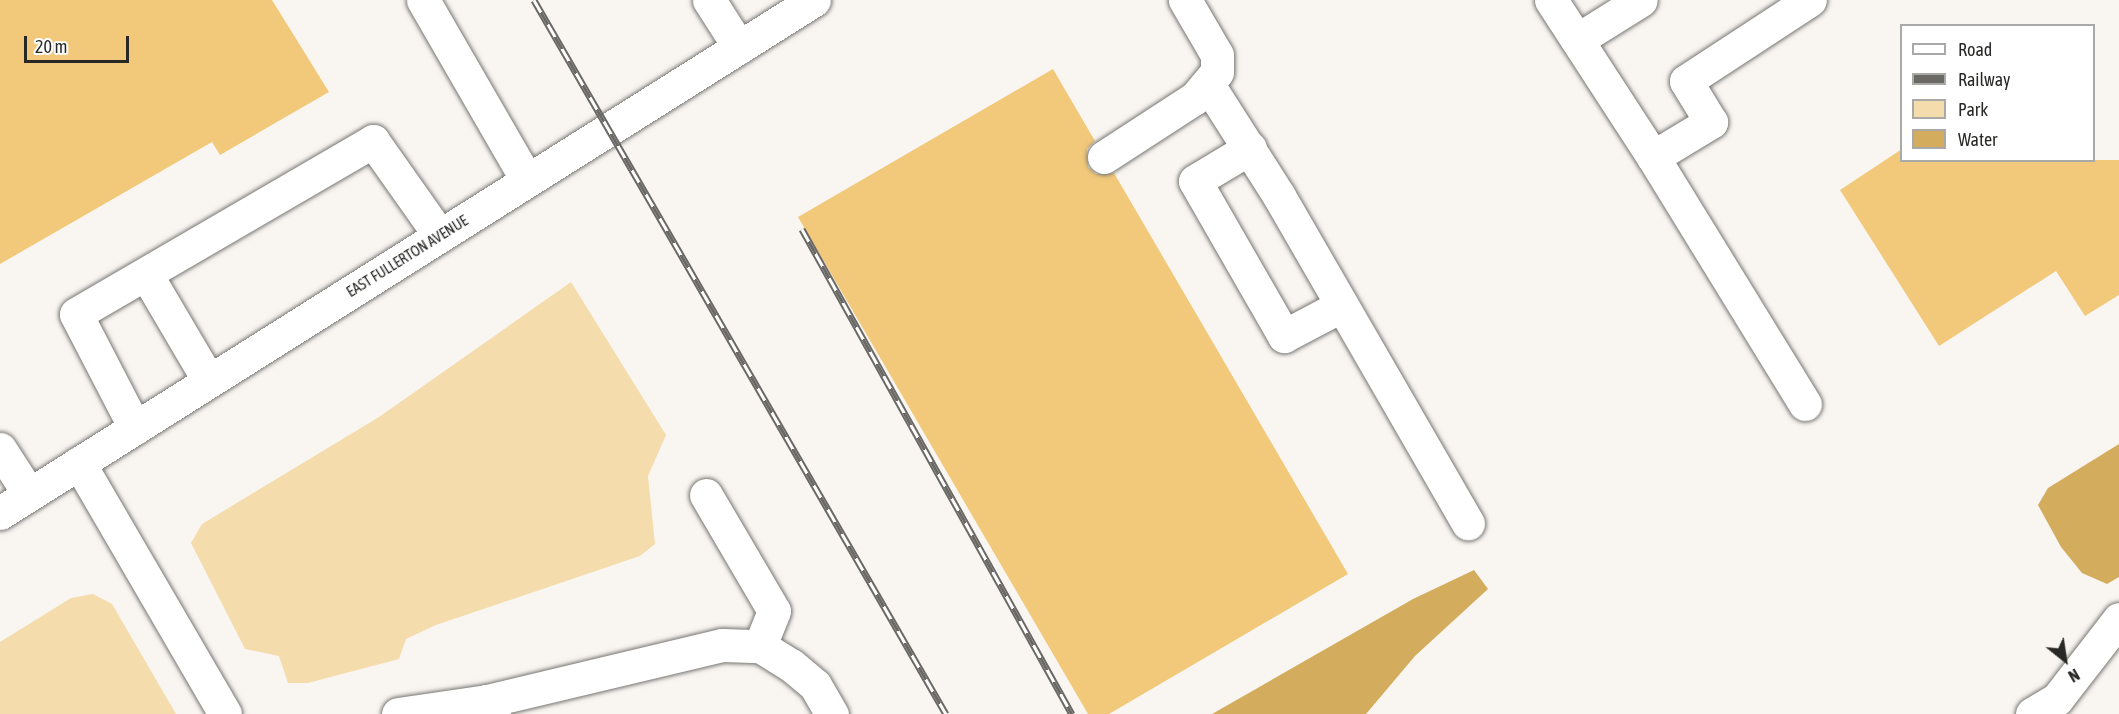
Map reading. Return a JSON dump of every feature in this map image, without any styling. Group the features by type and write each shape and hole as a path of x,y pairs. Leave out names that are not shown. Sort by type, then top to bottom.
{"street":[{"path":"423,0 527,180"},
{"path":"709,0 739,47"},
{"name":"EAST FULLERTON AVENUE","path":"0,513 814,0"},
{"path":"1104,157 1209,86 1217,72 1217,55 1185,0"},
{"path":"1551,0 1653,157 1805,404"},
{"path":"1577,40 1641,0"},
{"path":"1653,157 1711,122 1686,81 1810,0"},
{"path":"1209,86 1250,148 1468,523"},
{"path":"135,428 76,314 373,141 440,236"},
{"path":"1250,148 1194,181 1284,336 1341,306"},
{"path":"146,274 209,381"},
{"path":"0,449 29,494"},
{"path":"79,463 225,714"},
{"path":"706,495 774,610 760,646"},
{"path":"2032,714 2057,699 2119,619"},
{"path":"398,714 491,707 722,645 760,646 815,685 832,714"}],"green space":[{"path":"571,282 666,435 648,476 655,544 640,556 436,625 406,639 399,659 308,683 288,683 279,656 245,649 191,543 202,524 379,417"},
{"path":"93,594 112,604 176,714 0,714 0,642 71,598"}],"water":[{"path":"2119,444 2119,577 2107,584 2082,573 2061,547 2038,505 2048,488"},
{"path":"1474,570 1488,589 1415,656 1366,714 1212,714 1413,599"}],"building":[{"path":"0,0 272,0 329,92 220,155 212,142 0,264"},
{"path":"1053,69 1095,141 1087,149 1088,167 1096,174 1114,173 1348,574 1109,714 1088,714 798,217"},
{"path":"1900,150 1900,162 2119,160 2119,295 2085,316 2056,271 1939,346 1840,190"}],"railway":[{"path":"534,0 946,714"},
{"path":"802,229 1072,714"}]}
